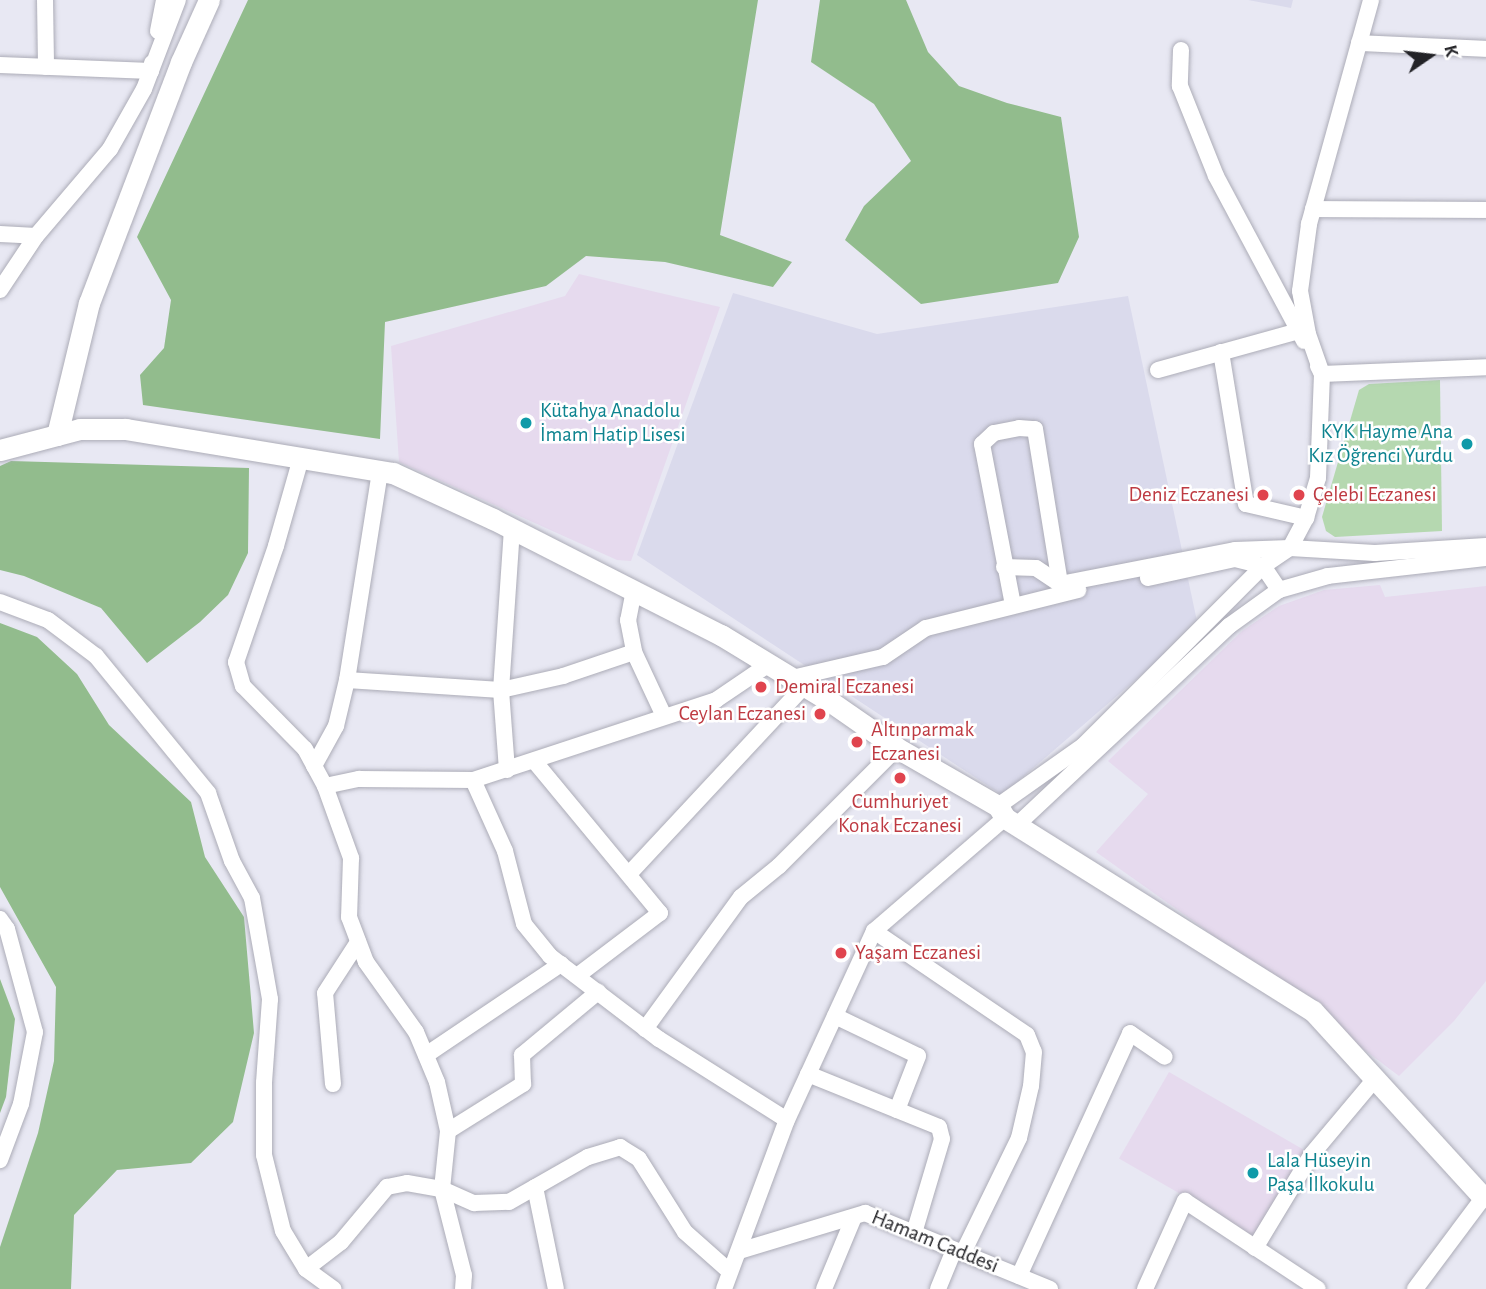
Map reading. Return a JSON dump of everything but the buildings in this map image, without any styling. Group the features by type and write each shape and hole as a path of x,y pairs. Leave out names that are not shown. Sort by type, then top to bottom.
{"street":[{"path":"45,0 46,67"},
{"path":"151,71 164,0"},
{"path":"0,290 36,236 110,149 151,71 178,0"},
{"path":"57,435 89,303 181,62 209,0"},
{"path":"1007,816 1084,745 1263,566 1290,548 1306,518 1318,478 1322,374 1308,334 1300,291 1313,209 1371,0"},
{"path":"1359,43 1486,49"},
{"path":"1181,50 1180,86 1216,176 1322,374"},
{"path":"0,65 151,71"},
{"path":"1313,209 1486,211"},
{"path":"0,234 36,236"},
{"path":"1158,370 1299,331"},
{"path":"1221,352 1246,504 1306,518"},
{"path":"1322,374 1486,367"},
{"path":"1013,605 982,444 995,433 1019,428 1035,429 1061,589"},
{"path":"0,450 80,429 126,429 393,473 512,529 721,635 1313,1011 1485,1196 1415,1289"},
{"path":"301,458 276,546 236,662 243,686 305,749 326,786 351,858 349,917 358,942 366,962 416,1032 437,1082 448,1131 442,1189 464,1275 463,1289"},
{"path":"314,766 336,726 347,680 380,471"},
{"path":"506,770 501,690 512,529"},
{"path":"629,874 798,682 883,657 926,628 1061,589 1235,550 1290,548 1375,553 1486,546"},
{"path":"1321,549 1328,576"},
{"path":"724,1289 787,1120 874,931 1229,625 1279,590 1328,576 1486,558"},
{"path":"1004,567 1036,568 1061,589 1210,567 1235,559 1263,566 1279,590"},
{"path":"634,590 628,620 634,652 664,716"},
{"path":"0,602 48,620 96,656 208,793 232,860 252,898 271,999 264,1083 264,1154 283,1231 306,1269 334,1289"},
{"path":"347,680 501,690 563,676 634,652"},
{"path":"326,786 359,779 473,780 535,762 716,700 769,664"},
{"path":"645,1028 741,897 779,866 897,748"},
{"path":"535,762 660,913 577,976"},
{"path":"473,780 505,851 524,924 561,964 645,1028 787,1120"},
{"path":"0,919 7,929 35,1032 21,1104 0,1160"},
{"path":"874,931 1027,1035 1034,1052 1031,1086 1019,1139 938,1289"},
{"path":"333,1084 325,993 358,942"},
{"path":"426,1055 561,964"},
{"path":"448,1131 523,1084 522,1055 598,992"},
{"path":"835,1016 918,1056 897,1110"},
{"path":"1019,1276 1130,1033 1165,1057"},
{"path":"808,1074 939,1127 942,1139 914,1233"},
{"path":"1255,1248 1312,1154 1375,1079"},
{"path":"306,1269 341,1242 387,1188 407,1183 442,1189 474,1203 509,1202 588,1157 620,1147 639,1159 685,1232 730,1272"},
{"path":"535,1187 556,1289"},
{"path":"1145,1289 1185,1202 1318,1289"},
{"name":"Hamam Caddesi","path":"739,1251 865,1213 1050,1289"},
{"path":"824,1289 854,1217"}],"shaded area":[{"path":"1248,0 1293,0 1291,8"},
{"path":"579,274 720,307 631,561 617,560 399,462 391,346 565,296"},
{"path":"733,293 877,334 1128,296 1198,626 1002,795 637,555"},
{"path":"1380,585 1385,597 1486,586 1486,981 1454,1021 1399,1076 1196,923 1096,852 1148,794 1108,761 1242,631 1279,606 1324,590"},
{"path":"1169,1072 1312,1154 1262,1241 1119,1159"}],"green space":[{"path":"248,0 758,0 720,235 792,262 773,287 665,262 586,256 546,286 385,322 380,439 143,405 140,375 164,348 171,300 137,237"},
{"path":"820,0 906,0 928,52 959,86 1007,103 1061,117 1079,237 1058,283 921,304 845,240 864,206 911,161 874,104 811,62"},
{"path":"1440,380 1442,531 1335,537 1326,531 1322,517 1359,390 1369,384"},
{"path":"11,461 249,468 248,553 228,595 200,622 147,663 101,608 24,576 0,570 0,466"},
{"path":"0,623 37,637 77,674 109,725 191,802 205,857 244,917 254,1033 233,1122 191,1163 117,1170 74,1215 71,1289 0,1289 0,1247 38,1133 54,1061 56,987 0,887"},
{"path":"0,979 15,1019 6,1097 0,1113"}],"place":[{"name":"Kütahya Anadolu İmam Hatip Lisesi","path":"526,423"},
{"name":"KYK Hayme Ana Kız Öğrenci Yurdu","path":"1467,444"},
{"name":"Deniz Eczanesi","path":"1263,495"},
{"name":"Çelebi Eczanesi","path":"1299,495"},
{"name":"Demiral Eczanesi","path":"761,687"},
{"name":"Ceylan Eczanesi","path":"820,714"},
{"name":"Altınparmak Eczanesi","path":"857,742"},
{"name":"Cumhuriyet Konak Eczanesi","path":"900,778"},
{"name":"Yaşam Eczanesi","path":"841,953"},
{"name":"Lala Hüseyin Paşa İlkokulu","path":"1253,1173"}]}
